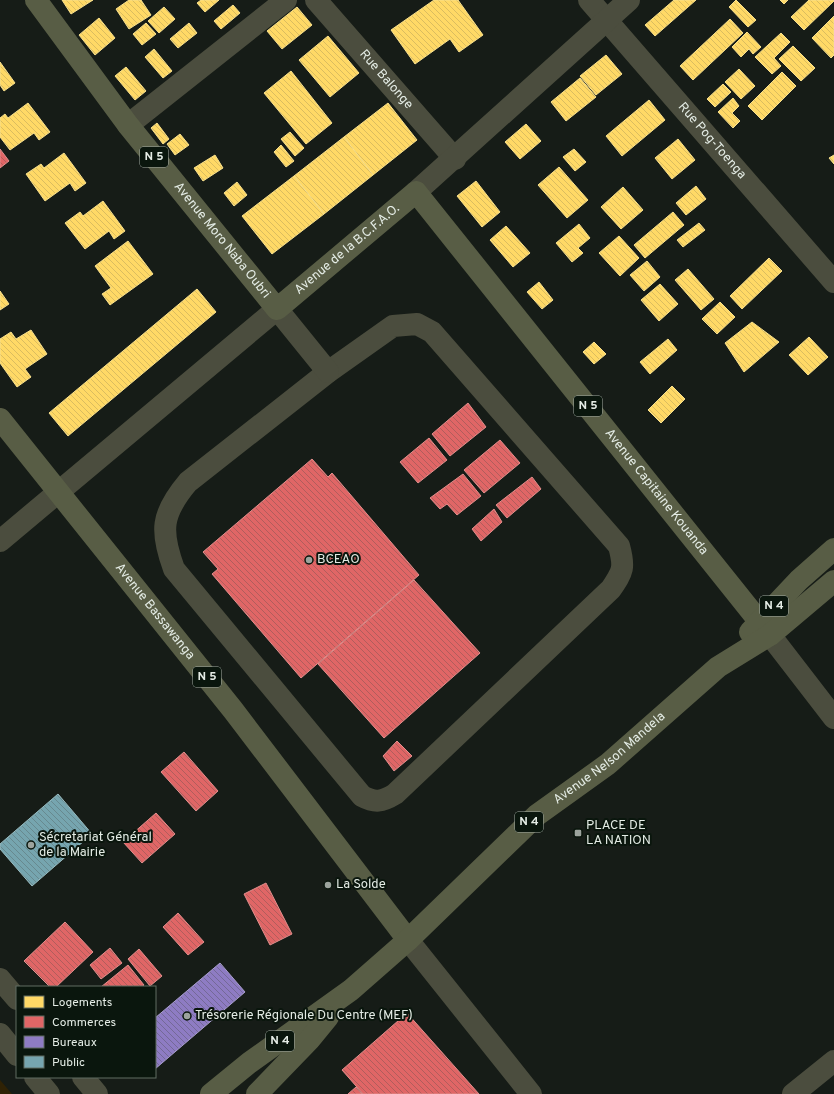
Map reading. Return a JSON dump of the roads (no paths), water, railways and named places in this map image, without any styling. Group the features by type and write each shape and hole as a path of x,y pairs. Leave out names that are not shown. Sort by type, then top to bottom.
{"highway":[{"name":"Avenue Moro Naba Oubri","path":"36,0 128,125 277,309"},
{"name":"Avenue de la B.C.F.A.O.","path":"277,309 416,192"},
{"name":"Avenue Capitaine Kouanda","path":"416,192 765,628"},
{"name":"Avenue Bassawanga","path":"0,419 59,490 233,710 408,940"},
{"name":"N 4","path":"765,628 799,580 834,549"},
{"name":"N 4","path":"765,628 834,581"},
{"name":"Avenue Nelson Mandela","path":"211,1094 249,1063 351,990 408,940 537,815 608,764 718,667 765,628"},
{"name":"Avenue Nelson Mandela","path":"257,1094 310,1040 351,990"}],"street":[{"path":"128,125 286,0"},
{"name":"Rue Balonge","path":"316,0 455,159"},
{"name":"Rue Pog-Toenga","path":"589,0 834,282"},
{"name":"Avenue de la B.C.F.A.O.","path":"416,192 455,159 606,20 630,0"},
{"path":"277,309 328,372"},
{"name":"Avenue de la B.C.F.A.O.","path":"0,541 59,490 277,309"},
{"path":"417,324 432,332 619,546 624,562 620,575 611,589 395,794 384,801 372,802 362,796 174,569 165,546 165,521 174,498 188,482 328,372 393,326 417,324"},
{"name":"Avenue Capitaine Kouanda","path":"765,628 834,718"},
{"path":"408,940 532,1094"},
{"path":"0,979 16,998"},
{"path":"0,1034 16,1054"},
{"path":"793,1094 834,1061"},
{"path":"36,1078 49,1094"},
{"path":"84,1078 97,1094"}],"place":[{"name":"BCEAO","path":"309,560"},
{"name":"PLACE DE LA NATION","path":"578,833"},
{"name":"Sécretariat Général de la Mairie","path":"31,845"},
{"name":"La Solde","path":"328,885"},
{"name":"Trésorerie Régionale Du Centre (MEF)","path":"187,1016"}]}
